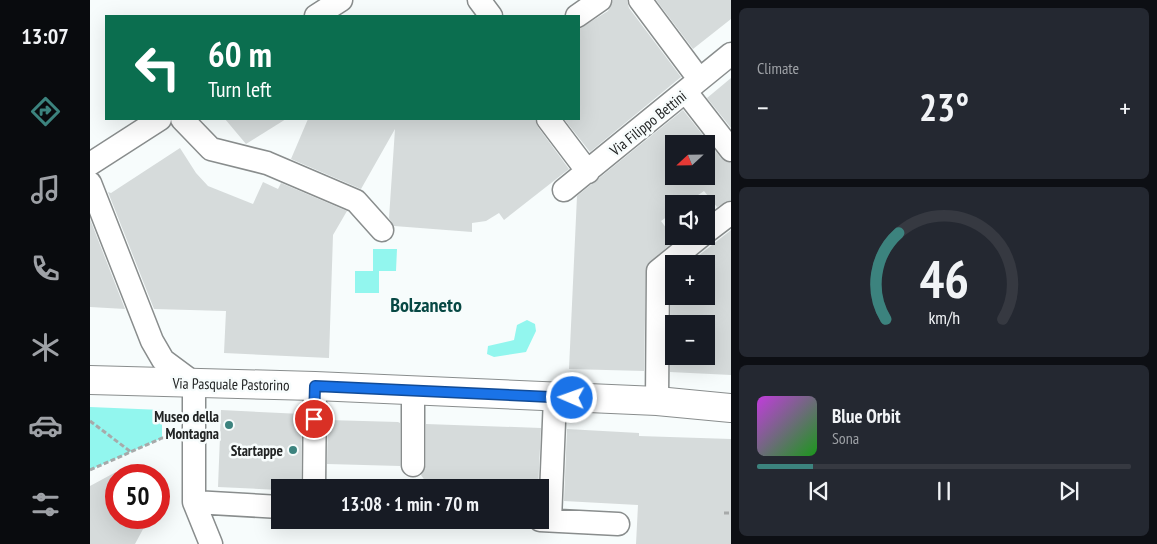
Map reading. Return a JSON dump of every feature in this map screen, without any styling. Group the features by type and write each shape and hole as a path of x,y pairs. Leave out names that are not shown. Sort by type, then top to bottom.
{"main road":[{"name":"Via Pasquale Pastorino","path":"90,380 315,386 656,400 731,408"}],"street":[{"path":"318,15 341,0"},
{"path":"480,0 490,15"},
{"path":"578,15 600,0"},
{"path":"640,0 731,150"},
{"name":"Via Filippo Bettini","path":"564,190 731,54"},
{"path":"92,158 158,120"},
{"path":"183,120 211,149 267,163 356,201 382,230"},
{"path":"549,120 588,172"},
{"path":"90,183 152,342 163,360 194,383 194,502 211,544"},
{"path":"715,225 731,213"},
{"path":"656,400 658,271 690,245"},
{"path":"314,479 315,386"},
{"path":"413,391 413,465"},
{"path":"548,479 555,397"},
{"path":"194,502 271,507"},
{"path":"549,520 618,524"}],"path":[{"path":"90,421 131,452"},
{"path":"90,470 162,438 193,438"},
{"path":"724,513 731,513"}],"shaded area":[{"path":"373,249 397,249 396,271 379,271 379,293 355,293 355,271 373,271"},
{"path":"527,320 535,324 536,331 526,352 494,357 487,354 488,346 514,340 517,325"},
{"path":"90,407 162,410 162,438 90,470"}],"building":[{"path":"613,0 627,0 629,8 681,77 590,152 565,120 580,120 580,28 608,11"},
{"path":"656,0 731,0 731,19 693,49"},
{"path":"731,78 731,128 707,98"},
{"path":"683,110 703,135 665,135 665,185 715,185 715,150 721,158 731,163 731,200 717,207 715,205 715,195 707,195 704,191 698,195 665,195 665,218 661,221 665,226 665,245 669,245 646,266 644,371 569,369 577,196"},
{"path":"226,120 284,120 246,144"},
{"path":"308,120 535,120 538,127 569,169 504,220 499,213 486,221 472,223 472,232 394,226 389,218 395,129 361,189 291,159"},
{"path":"180,148 196,173 208,186 253,204 263,182 278,189 281,183 347,211 333,235 329,358 224,353 226,311 154,309 108,192 111,193"},
{"path":"90,219 125,309 90,307"},
{"path":"731,230 731,375 670,372 670,365 715,365 715,315 671,315 671,305 715,305 715,255 699,255 712,245 715,245 715,243"},
{"path":"221,410 302,414 301,479 271,479 271,490 218,487"},
{"path":"328,420 400,423 400,466 327,464"},
{"path":"426,424 541,428 538,479 424,479 421,475 426,465"},
{"path":"567,429 639,433 639,436 731,439 731,544 636,544 638,505 564,501"},
{"path":"105,478 105,529 143,529 135,544 90,544 90,486"}],"place":[{"name":"Museo della Montagna","path":"229,425"},
{"name":"Startappe","path":"293,450"}],"district":[{"name":"Bolzaneto","path":"426,305"}],"route":[{"path":"314,419 315,386 572,398"}]}
